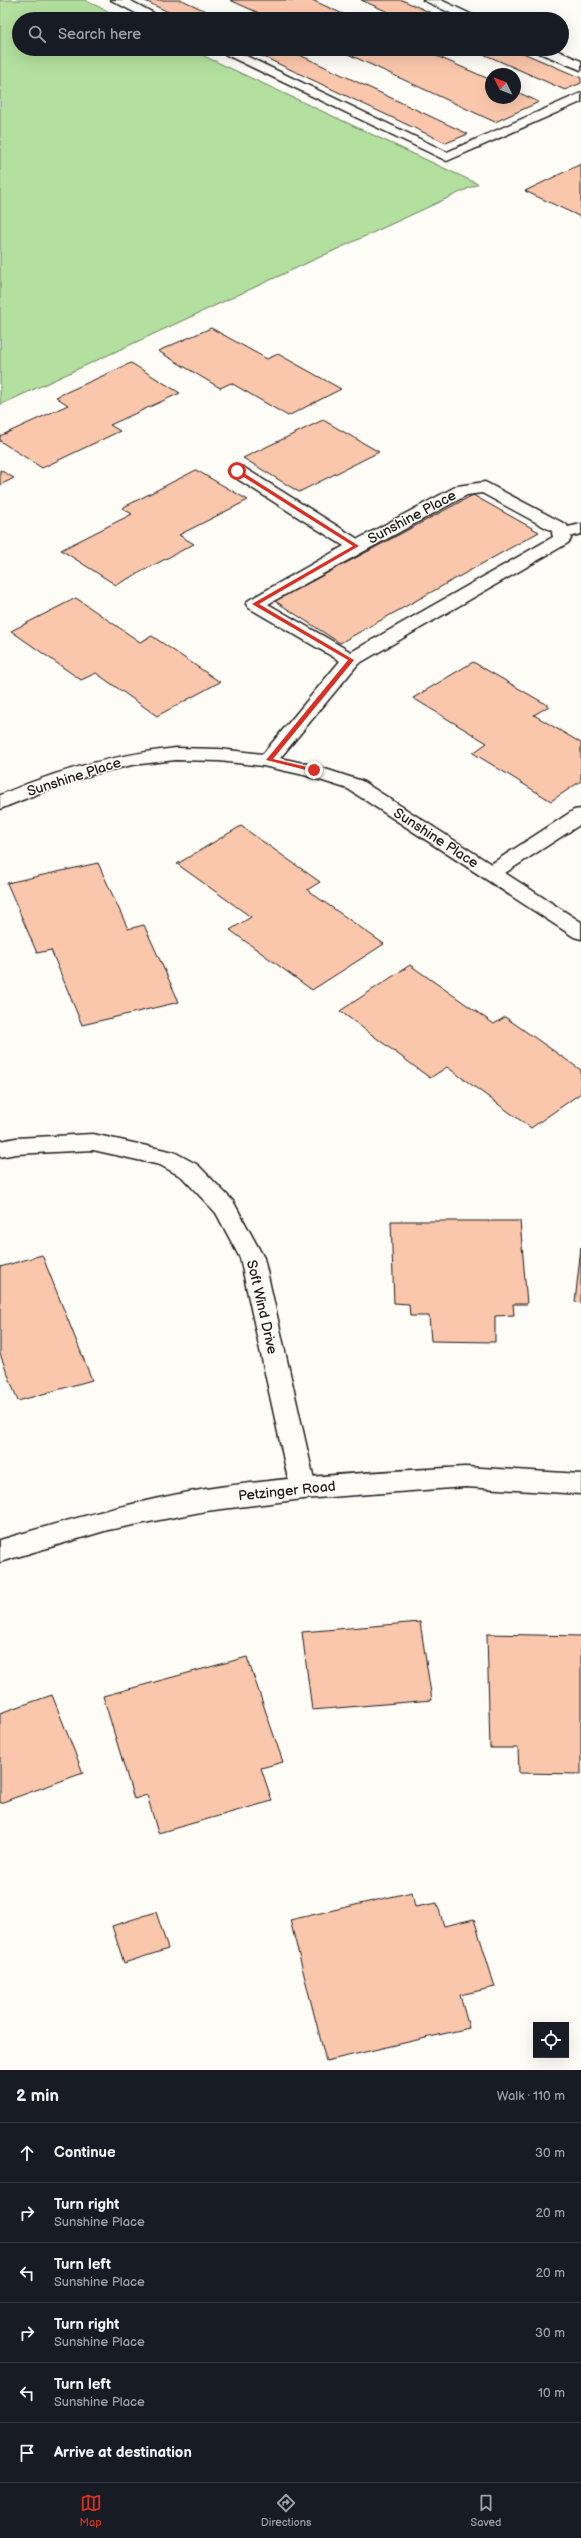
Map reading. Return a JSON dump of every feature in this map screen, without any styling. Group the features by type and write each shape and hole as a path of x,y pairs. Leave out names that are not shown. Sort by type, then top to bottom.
{"street":[{"path":"118,0 143,12"},
{"path":"430,0 458,12"},
{"path":"236,56 447,156 581,97"},
{"path":"558,56 581,66"},
{"path":"237,471 357,546"},
{"name":"Sunshine Place","path":"351,660 255,604 357,546 463,490 485,487 561,529 561,534"},
{"path":"269,760 351,660 562,539 561,534 581,528"},
{"name":"Sunshine Place","path":"0,803 57,779 114,761 176,754 239,755 269,760 314,770 355,785 581,932"},
{"name":"Sunshine Place","path":"491,873 581,815"},
{"name":"Soft Wind Drive","path":"0,1149 16,1146 93,1142 166,1158 190,1171 225,1207 252,1258 302,1488"},
{"name":"Petzinger Road","path":"0,1551 108,1519 206,1500 302,1488 466,1477 581,1484"}],"green space":[{"path":"0,0 84,0 110,12 12,12 12,56 204,56 478,184 0,405"}],"building":[{"path":"143,0 182,0 208,12 168,12"},
{"path":"230,0 312,0 339,12 257,12"},
{"path":"361,0 402,0 429,12 388,12"},
{"path":"262,56 302,56 468,134 446,143"},
{"path":"352,56 437,56 485,77 485,104 521,104 521,94 539,102 495,122"},
{"path":"488,56 530,56 581,78 581,83 565,90 521,71 521,68 515,68"},
{"path":"581,164 581,217 525,191"},
{"path":"211,328 267,359 278,354 341,389 288,416 231,383 220,388 158,351"},
{"path":"131,363 180,393 110,425 120,431 42,468 0,441 0,436 68,405 56,397"},
{"path":"323,420 379,452 299,492 243,458"},
{"path":"0,470 14,478 0,485"},
{"path":"196,470 248,500 179,535 194,544 116,585 61,550 132,514 122,508"},
{"path":"473,495 539,532 340,643 275,601"},
{"path":"76,598 140,642 152,636 220,682 157,716 96,673 81,680 11,631"},
{"path":"473,662 549,706 534,715 581,743 581,781 551,801 473,753 487,743 413,698"},
{"path":"241,826 320,882 307,890 384,944 312,990 230,930 251,917 177,864"},
{"path":"98,863 128,929 144,925 179,1002 82,1025 51,950 37,953 7,883"},
{"path":"410,965 494,1024 505,1017 581,1070 581,1093 531,1128 447,1067 430,1078 340,1011"},
{"path":"391,1221 520,1221 527,1304 513,1304 514,1315 495,1316 495,1342 431,1341 429,1316 410,1316 409,1304 394,1303"},
{"path":"581,1247 581,1303 575,1302"},
{"path":"42,1255 92,1380 18,1401 0,1354 0,1267"},
{"path":"420,1622 432,1700 312,1710 302,1632"},
{"path":"487,1634 581,1636 581,1774 519,1773 518,1748 490,1748"},
{"path":"247,1657 283,1762 261,1768 272,1801 158,1833 147,1795 134,1799 103,1696"},
{"path":"52,1695 83,1773 0,1803 0,1713"},
{"path":"412,1892 415,1907 437,1903 444,1926 474,1919 495,1987 460,1995 469,2028 326,2061 290,1920"},
{"path":"156,1912 168,1949 124,1963 112,1926"}],"route":[{"path":"237,471 357,546 255,604 351,660 269,760 314,770"}]}
